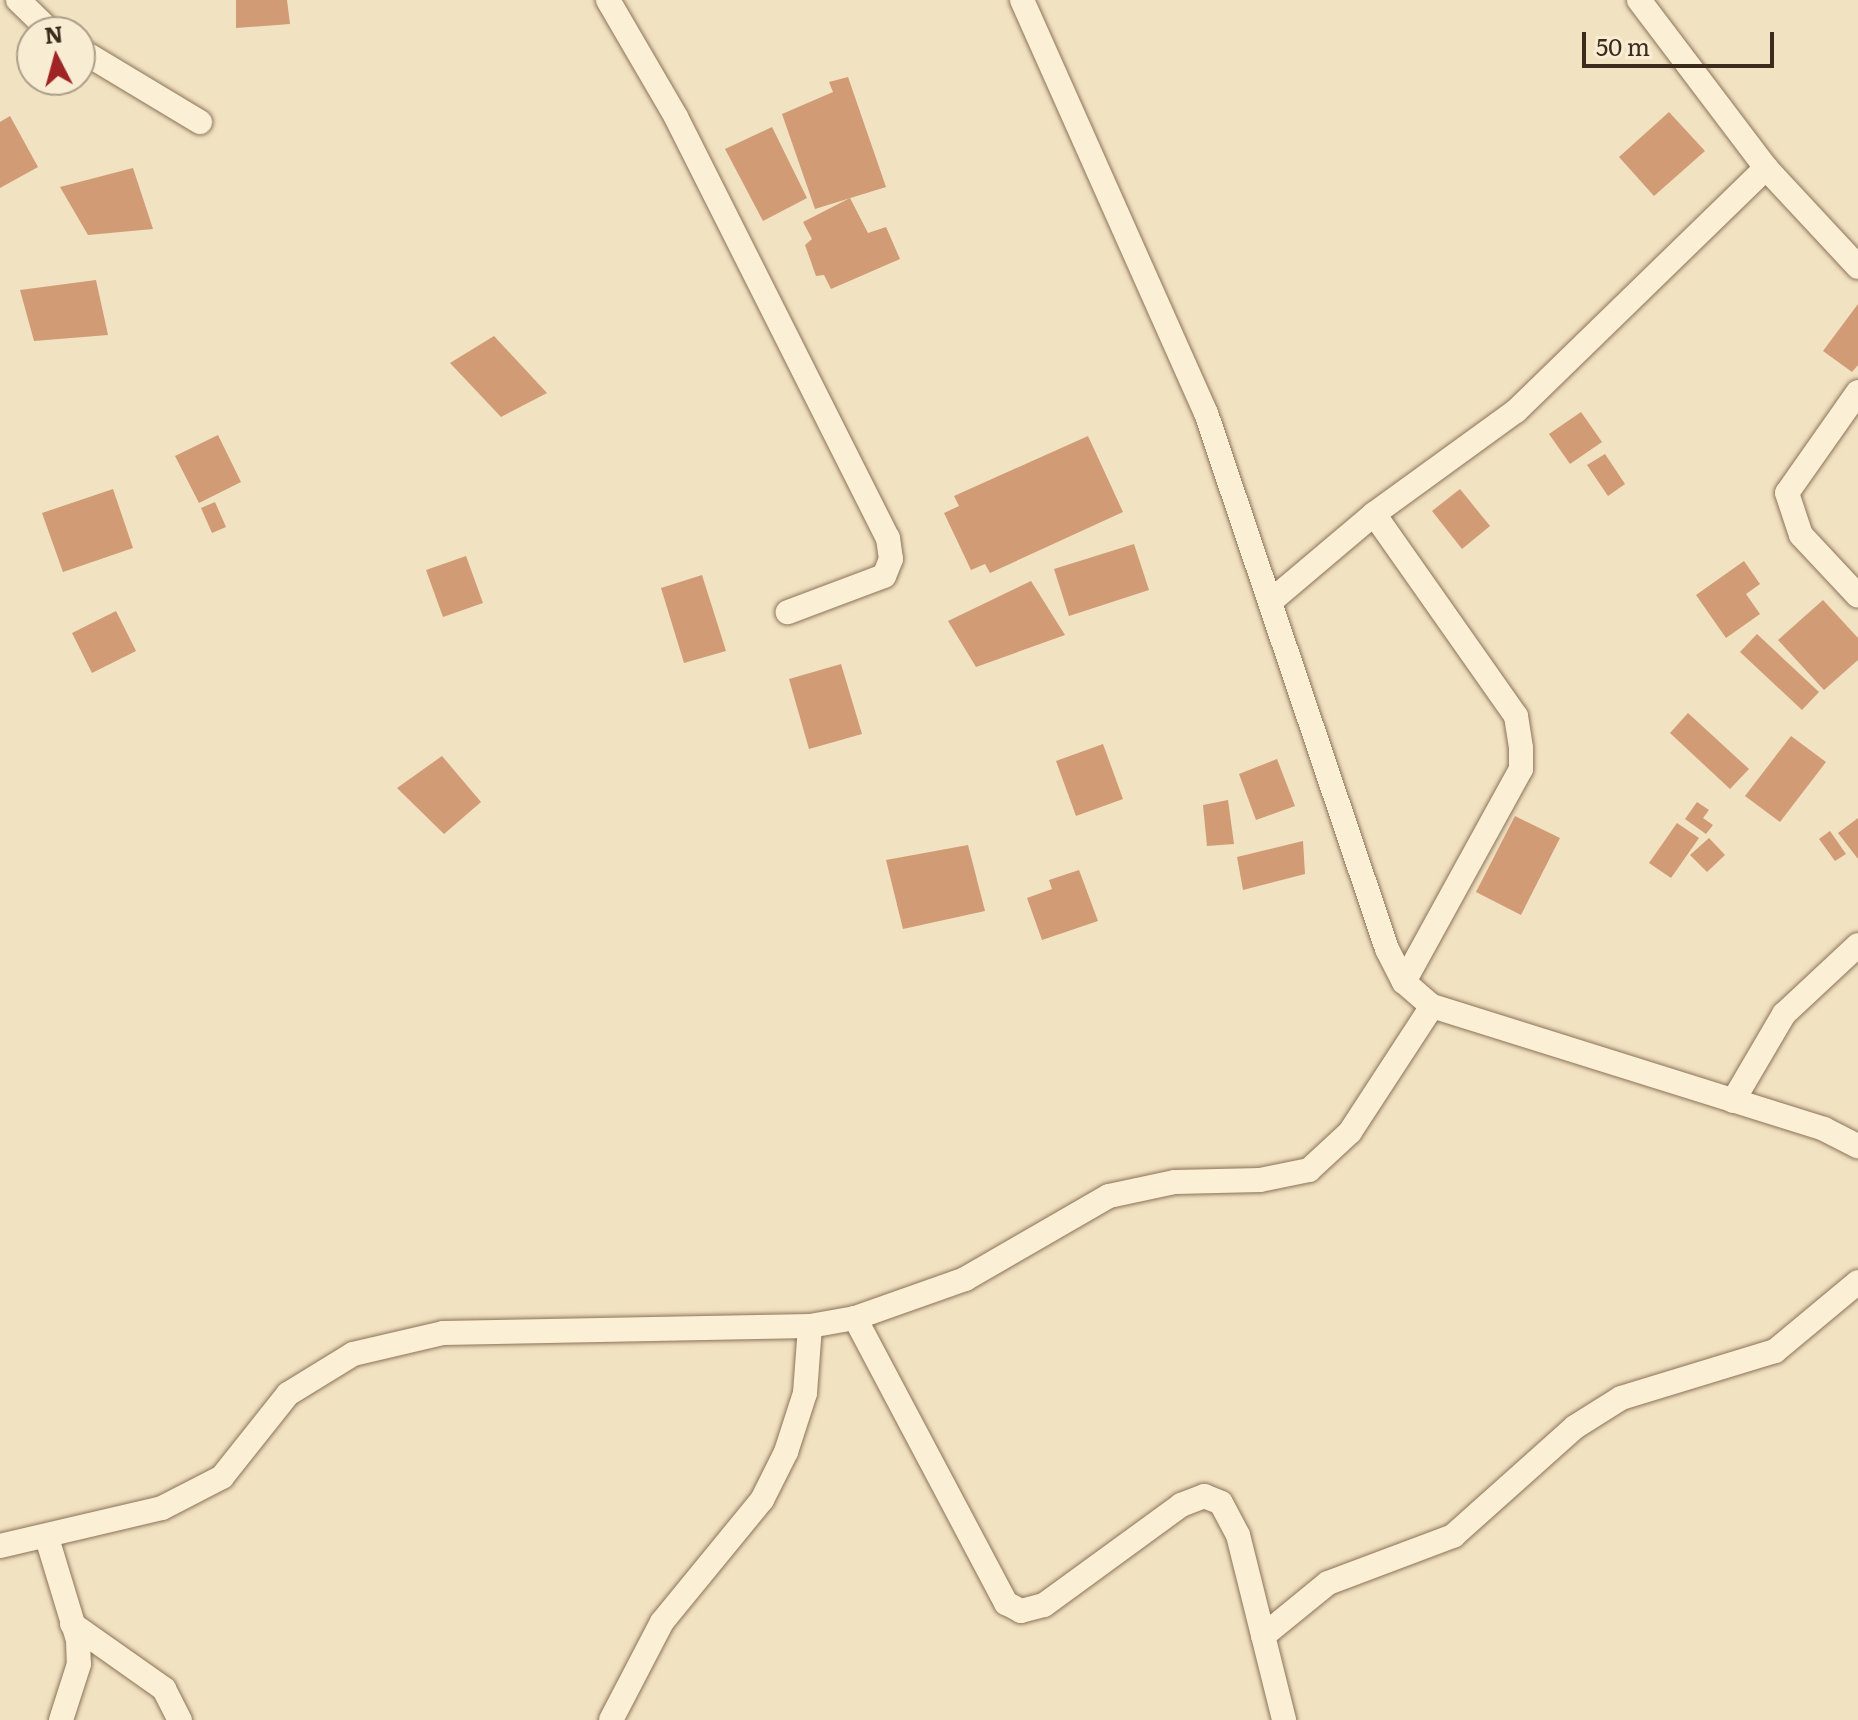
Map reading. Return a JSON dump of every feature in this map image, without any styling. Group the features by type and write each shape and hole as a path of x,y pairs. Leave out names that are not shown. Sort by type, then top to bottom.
{"street":[{"path":"18,0 34,16"},
{"path":"608,0 676,117 888,538 891,559 884,576 788,612"},
{"path":"1022,0 1206,413 1387,949 1404,982 1432,1006 1733,1101 1858,1146"},
{"path":"1639,0 1766,168 1858,267"},
{"path":"96,60 200,122"},
{"path":"1271,601 1374,514 1516,411 1766,168"},
{"path":"1858,392 1787,493 1801,535 1858,596"},
{"path":"1374,514 1516,716 1521,748 1521,769 1404,982"},
{"path":"1733,1101 1784,1014 1858,945"},
{"path":"0,1546 47,1538 162,1508 222,1477 288,1394 353,1354 443,1333 810,1326 855,1318 965,1279 1109,1196 1175,1182 1260,1180 1309,1170 1350,1132 1432,1006"},
{"path":"1263,1636 1328,1583 1453,1536 1575,1427 1621,1398 1775,1351 1858,1282"},
{"path":"855,1318 1006,1603 1021,1611 1044,1605 1181,1505 1204,1496 1221,1503 1238,1535 1284,1720"},
{"path":"611,1720 662,1622 762,1500 786,1452 805,1393 810,1326"},
{"path":"47,1538 72,1624 79,1664 61,1720"},
{"path":"72,1624 164,1689 180,1720"}],"building":[{"path":"236,0 287,0 290,24 236,28"},
{"path":"848,77 886,187 815,209 782,114 833,92 829,82"},
{"path":"1669,112 1705,151 1654,196 1619,157"},
{"path":"10,116 38,167 0,188 0,122"},
{"path":"772,127 807,198 763,221 725,149"},
{"path":"133,168 153,229 88,235 60,187"},
{"path":"850,198 868,233 886,227 900,259 831,289 824,275 816,276 805,245 812,239 803,222"},
{"path":"96,280 108,335 34,341 20,290"},
{"path":"1858,304 1858,365 1852,372 1823,351"},
{"path":"494,336 547,393 501,417 450,363"},
{"path":"1581,412 1602,442 1570,464 1549,434"},
{"path":"218,435 241,482 199,503 175,456"},
{"path":"1088,436 1123,512 990,573 985,564 971,570 944,513 959,506 954,496"},
{"path":"1605,454 1625,484 1608,496 1587,465"},
{"path":"113,489 133,548 63,572 42,513"},
{"path":"1460,489 1490,526 1462,549 1432,511"},
{"path":"215,502 226,527 212,533 201,508"},
{"path":"1134,544 1149,590 1069,616 1054,569"},
{"path":"466,556 483,603 443,617 426,570"},
{"path":"1744,561 1760,584 1746,594 1760,614 1726,638 1696,595"},
{"path":"702,575 726,651 684,663 661,588"},
{"path":"1031,581 1065,635 976,667 948,621"},
{"path":"1823,600 1858,638 1858,660 1824,690 1778,640"},
{"path":"116,611 136,651 92,673 72,633"},
{"path":"1757,634 1819,692 1802,710 1740,652"},
{"path":"841,664 862,734 809,749 789,679"},
{"path":"1688,713 1749,769 1730,789 1670,733"},
{"path":"1791,736 1826,762 1780,822 1745,796"},
{"path":"1103,744 1123,799 1076,816 1056,761"},
{"path":"442,756 481,802 444,834 397,788"},
{"path":"1277,759 1295,806 1256,820 1239,774"},
{"path":"1228,800 1234,844 1207,846 1203,805"},
{"path":"1697,802 1709,810 1703,818 1713,825 1706,834 1685,819"},
{"path":"1515,816 1560,838 1521,915 1476,892"},
{"path":"1858,818 1858,859 1838,833"},
{"path":"1677,823 1699,838 1671,878 1649,863"},
{"path":"1830,831 1846,854 1835,861 1819,839"},
{"path":"1709,838 1725,855 1707,872 1690,855"},
{"path":"1303,841 1305,874 1243,890 1237,857"},
{"path":"968,845 985,911 903,929 886,860"},
{"path":"1079,870 1098,921 1042,940 1027,898 1052,889 1049,880"}]}
